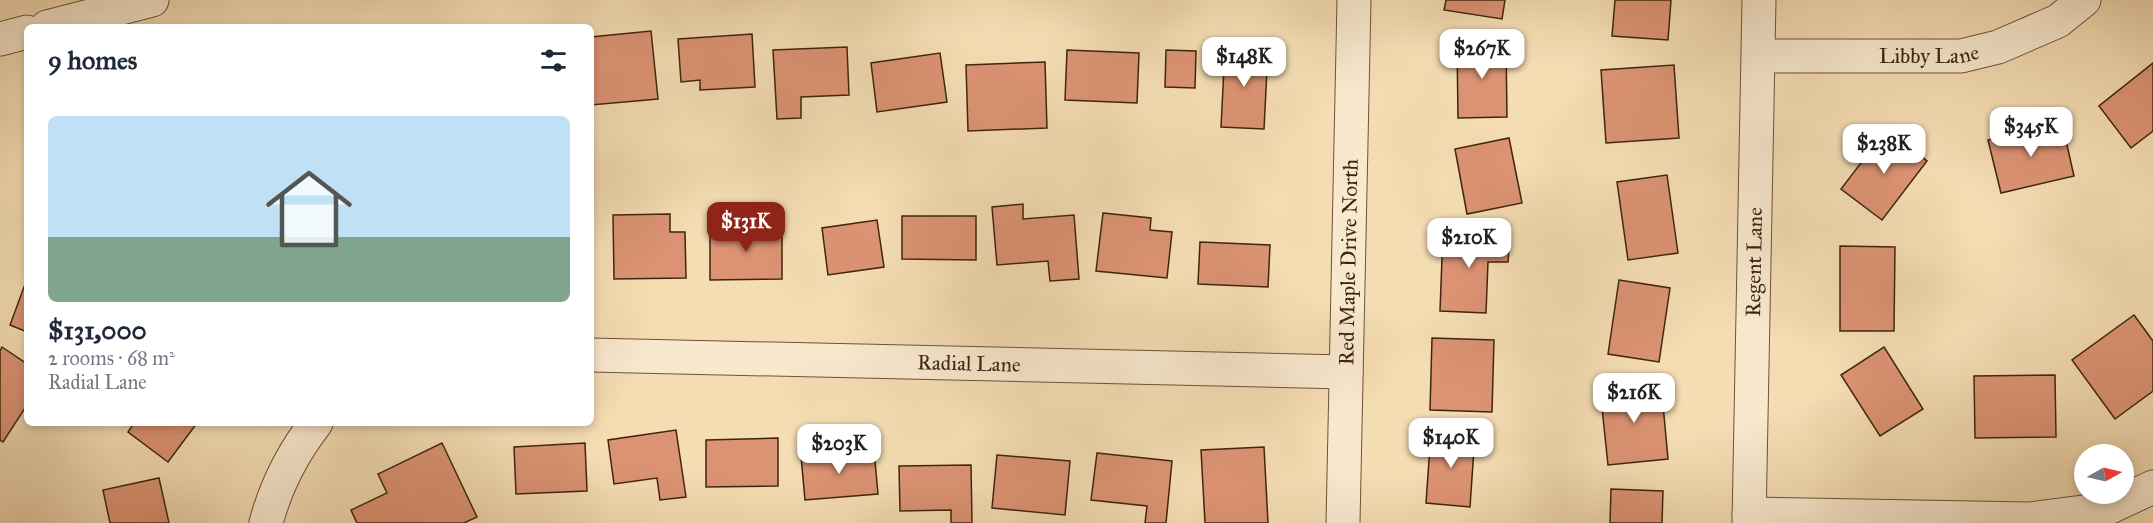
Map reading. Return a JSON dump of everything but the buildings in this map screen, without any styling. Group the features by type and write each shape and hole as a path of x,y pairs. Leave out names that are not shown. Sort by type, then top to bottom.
{"street":[{"path":"59,24 152,0"},
{"name":"Red Maple Drive North","path":"1343,523 1354,0"},
{"name":"Regent Lane","path":"1749,518 1760,0"},
{"name":"Libby Lane","path":"1759,56 1960,56 1998,47 2058,21 2084,0"},
{"path":"0,39 24,33"},
{"name":"Radial Lane","path":"594,355 1346,372"},
{"path":"266,523 272,499 295,451 314,426"},
{"path":"1749,518 2029,519 2106,509 2153,487"}]}
